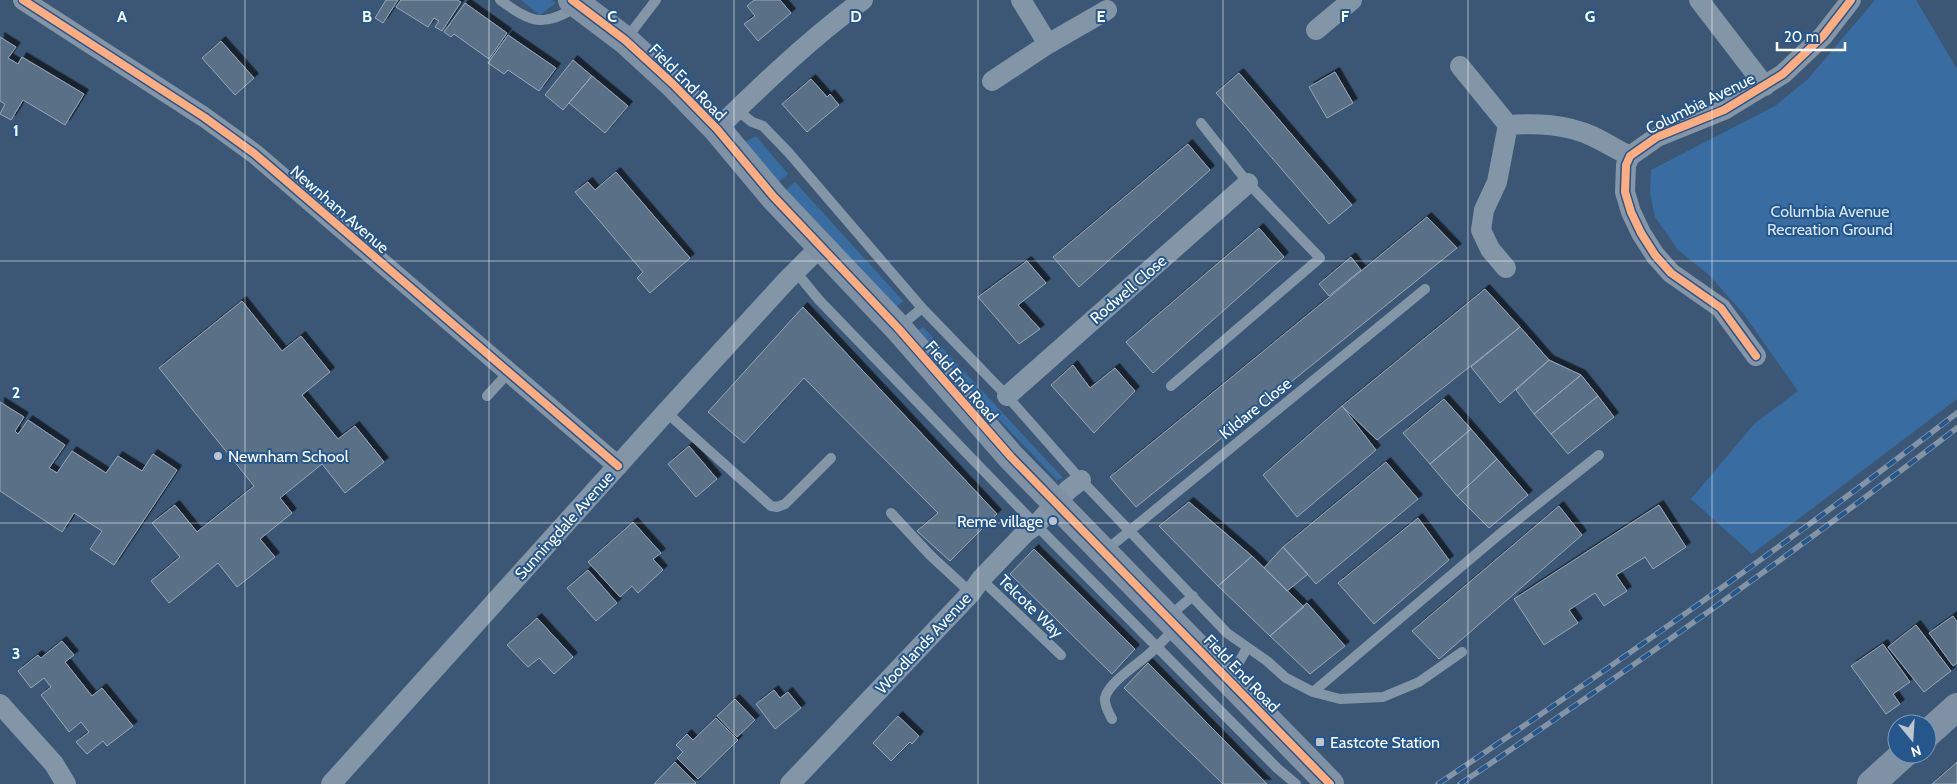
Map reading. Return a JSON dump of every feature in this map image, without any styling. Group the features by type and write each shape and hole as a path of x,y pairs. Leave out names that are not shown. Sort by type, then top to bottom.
{"street":[{"name":"Newnham Avenue","path":"23,0 204,117 255,154 510,371 618,466"},
{"path":"717,130 844,13 862,0"},
{"path":"1022,0 1048,44"},
{"path":"1316,30 1352,0"},
{"name":"Columbia Avenue","path":"1700,0 1766,86"},
{"name":"Columbia Avenue","path":"1630,156 1657,137 1724,110 1766,86 1803,56 1823,36 1852,0"},
{"name":"Field End Road","path":"575,3 625,40 673,84 717,130 773,196 898,328 976,418 1056,503 1330,784"},
{"path":"992,80 1048,44 1107,10"},
{"path":"1460,66 1508,125"},
{"path":"1508,125 1550,125 1572,128 1630,156 1626,165 1625,192 1631,212 1641,233 1655,255 1671,273 1721,308 1756,356"},
{"path":"1506,268 1490,249 1481,230 1484,210 1497,182 1508,125"},
{"name":"Rodwell Close","path":"1007,396 1248,183"},
{"name":"Sunningdale Avenue","path":"331,784 666,412 786,281 821,246"},
{"name":"Woodlands Avenue","path":"790,784 1025,533 1036,525 1081,480"},
{"path":"0,704 54,764 66,784"},
{"path":"1937,725 1957,707"},
{"path":"1871,784 1893,764"}],"lane":[{"path":"500,0 524,17 540,21 562,16 575,3"},
{"path":"625,40 656,0"},
{"path":"737,110 752,122 763,126 789,153 922,308 1007,396 1081,480 1227,633 1267,661 1286,678 1313,692 1340,699 1383,697 1419,682 1462,652"},
{"path":"1171,386 1320,258 1248,183 1201,123"},
{"path":"796,272 819,300 1036,525 1277,768 1296,784"},
{"name":"Kildare Close","path":"1105,552 1129,530 1425,289"},
{"path":"898,328 922,308"},
{"path":"487,396 510,371"},
{"path":"666,412 771,506 777,507 785,504 831,458"},
{"path":"1313,692 1501,533 1599,455"},
{"name":"Telcote Way","path":"891,513 930,555 976,586 1061,654"},
{"path":"1112,719 1106,709 1105,697 1123,674 1164,638 1173,622 1193,596"},
{"path":"1230,680 1247,648"}],"green space":[{"path":"521,0 551,0 556,3 540,15"},
{"name":"Columbia Avenue Recreation Ground","path":"1875,0 1916,0 1957,69 1957,399 1752,554 1691,499 1754,424 1798,391 1743,313 1709,275 1678,250 1655,217 1650,193 1651,170 1775,106 1808,79"},
{"path":"756,136 788,174 776,184 743,143"},
{"path":"795,182 903,301 894,309 784,192"},
{"path":"923,327 1063,478 1057,480 915,332"}],"building":[{"path":"386,0 398,0 383,23 375,18"},
{"path":"401,0 457,0 461,2 442,31 435,27 439,21 434,18 428,27 396,7"},
{"path":"754,0 780,0 791,13 758,41 744,24 755,16 747,6"},
{"path":"465,3 507,33 489,59 454,34 451,37 444,32"},
{"path":"508,35 556,68 539,91 508,70 504,74 488,63"},
{"path":"0,37 16,47 8,58 18,64 22,57 84,94 65,125 23,100 11,120 0,114 5,104 0,101"},
{"path":"221,41 254,78 235,95 202,58"},
{"path":"573,60 592,76 563,110 545,95"},
{"path":"1335,72 1353,103 1327,118 1309,87"},
{"path":"1239,73 1352,205 1329,224 1216,93"},
{"path":"592,76 628,106 605,133 569,103"},
{"path":"811,79 827,97 830,94 839,105 807,132 782,104"},
{"path":"1188,144 1210,170 1079,287 1053,257"},
{"path":"616,172 690,258 650,293 637,278 643,272 575,192 588,182 595,190"},
{"path":"1427,217 1457,248 1136,507 1110,477"},
{"path":"1259,228 1284,257 1153,373 1126,342"},
{"path":"1351,257 1361,270 1329,296 1319,284"},
{"path":"1027,261 1046,283 1018,305 1040,329 1019,344 978,297"},
{"path":"1485,289 1520,327 1377,440 1342,406"},
{"path":"242,301 282,351 301,336 330,372 302,395 338,439 355,426 384,462 345,493 322,464 280,498 292,513 260,539 275,557 237,587 218,563 169,603 151,581 180,557 152,523 175,505 197,532 254,486 159,368"},
{"path":"803,307 997,514 950,561 917,531 938,513 804,378 744,443 708,412"},
{"path":"1520,327 1549,360 1500,403 1471,367"},
{"path":"1549,360 1581,375 1534,414 1516,390"},
{"path":"1073,365 1090,388 1115,368 1135,391 1094,433 1051,385"},
{"path":"1581,375 1598,396 1551,434 1534,414"},
{"path":"1598,396 1614,417 1568,454 1551,434"},
{"path":"1444,399 1471,429 1430,464 1403,433"},
{"path":"0,402 24,417 15,431 18,434 28,420 65,445 49,468 57,473 72,451 106,473 118,456 142,471 153,454 177,470 114,565 90,549 102,531 74,513 62,532 0,491"},
{"path":"1342,406 1376,450 1297,517 1263,475"},
{"path":"1471,429 1497,459 1457,496 1430,464"},
{"path":"689,446 717,479 696,497 668,464"},
{"path":"1497,459 1528,495 1489,528 1457,496"},
{"path":"1386,462 1418,499 1316,584 1283,547"},
{"path":"1189,502 1252,556 1218,586 1159,526"},
{"path":"1659,505 1686,547 1653,569 1645,557 1616,575 1627,591 1604,606 1595,593 1569,610 1578,623 1544,645 1514,599"},
{"path":"1559,506 1582,535 1439,659 1412,631"},
{"path":"1418,518 1449,560 1374,624 1338,583"},
{"path":"633,522 661,553 653,559 663,570 638,593 632,586 620,597 588,562"},
{"path":"1283,547 1308,574 1287,591 1264,568"},
{"path":"1034,549 1135,649 1112,674 1010,574"},
{"path":"1252,556 1304,607 1270,636 1218,586"},
{"path":"588,570 617,603 596,621 567,588"},
{"path":"1307,603 1345,646 1310,674 1270,636"},
{"path":"1953,616 1957,622 1957,663 1953,666 1929,633"},
{"path":"537,618 573,657 554,674 539,658 528,667 507,645"},
{"path":"1916,625 1951,671 1924,692 1888,647"},
{"path":"62,641 74,655 65,662 92,696 102,688 133,726 107,746 103,741 87,754 76,742 89,732 81,722 69,732 41,695 51,687 44,678 31,688 18,671 38,655 41,658"},
{"path":"1883,644 1910,682 1893,694 1900,704 1886,714 1851,666"},
{"path":"1148,663 1267,784 1223,784 1124,688"},
{"path":"774,690 780,698 788,692 801,708 775,729 756,704"},
{"path":"735,699 755,720 737,737 717,716"},
{"path":"898,716 919,736 912,744 910,742 891,761 873,743"},
{"path":"716,718 738,740 698,779 677,758 683,752 676,745 687,734 693,740"},
{"path":"675,762 696,783 654,784"},
{"path":"1957,762 1957,784 1932,784"}],"railway":[{"path":"1438,784 1701,603 1957,413"},
{"path":"1460,784 1711,610 1957,428"}],"cycle path":[{"path":"23,0 204,117 255,154 618,466"},
{"path":"572,0 625,40 673,84 717,129 773,196 898,328 1011,457 1330,784"},
{"path":"1756,356 1721,308 1671,273 1655,255 1641,233 1631,212 1625,192 1626,165 1630,156 1657,137 1724,110 1783,74 1823,36 1851,0"}],"place":[{"name":"Newnham School","path":"218,456"},
{"name":"Reme village","path":"1053,521"},
{"name":"Eastcote Station","path":"1320,742"}]}
